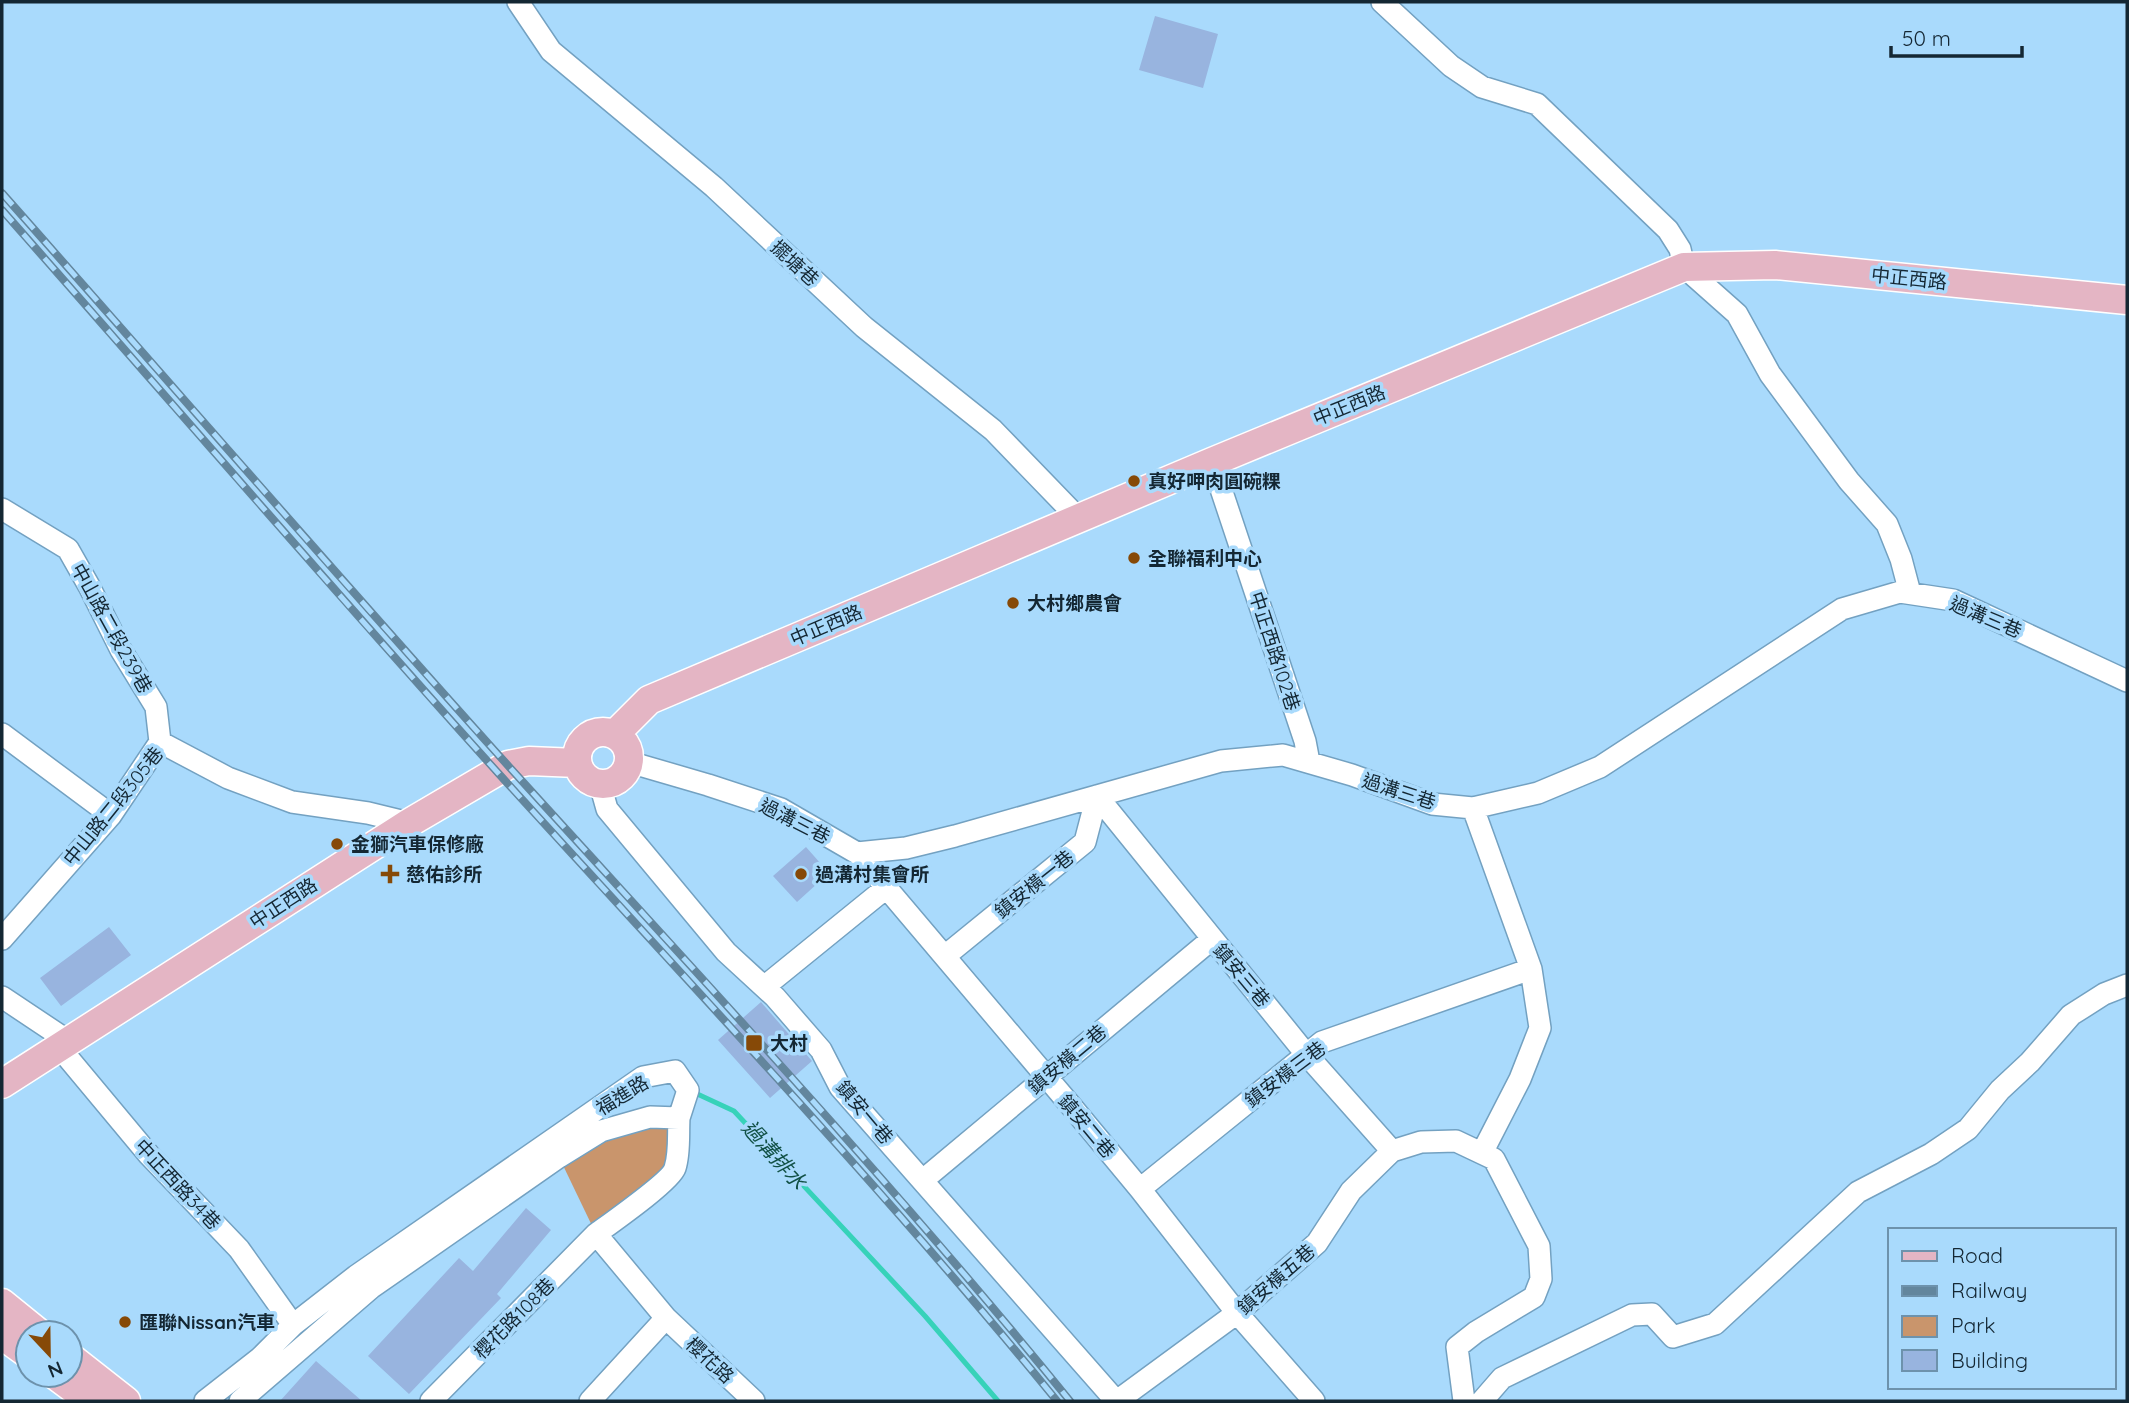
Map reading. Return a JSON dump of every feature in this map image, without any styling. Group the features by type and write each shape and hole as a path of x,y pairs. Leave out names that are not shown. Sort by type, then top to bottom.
{"main road":[{"name":"中正西路","path":"2,1084 409,823 508,765 529,761 577,763 579,747 590,735 607,732 615,734 649,701 1212,461 1684,267 1775,265 2127,300"},
{"path":"577,763 585,777 600,784 608,784 622,776 629,762 627,747 615,734"},
{"path":"2,1303 22,1319"},
{"path":"84,1368 126,1401"},
{"path":"74,1389 90,1401"}],"street":[{"name":"擺塘巷","path":"517,2 551,51 714,187 864,327 993,430 1079,519"},
{"path":"1382,2 1451,66 1482,88 1537,104 1668,230 1680,249 1684,267 1737,314 1770,374 1849,481 1887,524 1901,559 1910,593"},
{"name":"中正西路102巷","path":"1212,461 1309,762"},
{"name":"中山路二段239巷","path":"2,509 68,549 121,650 156,707 160,742"},
{"name":"過溝三巷","path":"629,762 781,809 857,853 906,848 1221,761 1283,755 1432,804 1473,808 1538,793 1600,767 1842,609 1900,592 1953,600 2127,681"},
{"path":"2,734 111,815"},
{"name":"中山路二段305巷","path":"2,939 111,815 160,742 228,778 292,802 368,813 409,823"},
{"name":"鎮安一巷","path":"600,784 607,809 726,952 764,987 821,1050 841,1087 1117,1401"},
{"name":"鎮安三巷","path":"1097,796 1306,1054 1392,1151"},
{"name":"鎮安橫一巷","path":"945,956 1085,842 1097,796"},
{"path":"1473,808 1531,969 1540,1028 1520,1079 1482,1153"},
{"name":"鎮安二巷","path":"857,853 1140,1189 1237,1313 1314,1401"},
{"path":"764,987 886,888"},
{"name":"鎮安橫二巷","path":"923,1180 1212,939"},
{"name":"鎮安橫三巷","path":"1140,1189 1322,1042 1531,969"},
{"path":"1482,1401 1502,1378 1632,1315 1653,1314 1673,1337 1715,1324 1858,1192 1931,1154 1968,1129 2000,1090 2030,1062 2071,1016 2104,994 2127,985"},
{"name":"中正西路34巷","path":"2,997 63,1044 149,1155 240,1249 293,1325"},
{"name":"福進路","path":"205,1401 260,1358 293,1325 356,1276 643,1077 675,1072 688,1090 679,1118 650,1117 601,1131 559,1157 371,1288 240,1401"},
{"name":"櫻花路108巷","path":"431,1401 596,1234 623,1212 652,1194 675,1170 679,1118"},
{"name":"鎮安橫五巷","path":"1117,1401 1237,1313 1317,1243 1351,1191 1392,1151 1421,1142 1456,1141 1494,1159 1539,1246 1541,1279 1534,1297 1476,1332 1457,1347 1464,1401"},
{"name":"櫻花路","path":"596,1234 666,1318 754,1401"},
{"path":"590,1401 666,1318"}],"green space":[{"path":"650,1117 679,1118 675,1170 596,1234 559,1157"}],"building":[{"path":"1155,16 1218,34 1203,88 1139,70"},
{"name":"過溝村集會所","path":"806,847 829,873 797,902 773,876"},
{"path":"109,927 131,955 61,1006 40,978"},
{"path":"761,1002 812,1061 770,1098 718,1040"},
{"path":"526,1208 551,1230 497,1294 501,1298 409,1394 368,1356 459,1258 473,1271"},
{"path":"316,1361 362,1401 280,1401"}],"waterway":[{"name":"過溝排水","path":"693,1092 734,1111 925,1316 998,1401"}],"railway":[{"path":"2,193 512,770 865,1160 1070,1401"},
{"path":"2,210 436,704 922,1241 1057,1401"}],"place":[{"name":"真好呷肉圓碗粿","path":"1134,481"},
{"name":"全聯福利中心","path":"1134,558"},
{"name":"大村鄉農會","path":"1013,603"},
{"name":"金獅汽車保修廠","path":"337,844"},
{"name":"慈佑診所","path":"390,874"},
{"name":"過溝村集會所","path":"801,874"},
{"name":"大村","path":"754,1043"},
{"name":"匯聯Nissan汽車","path":"125,1322"}]}
